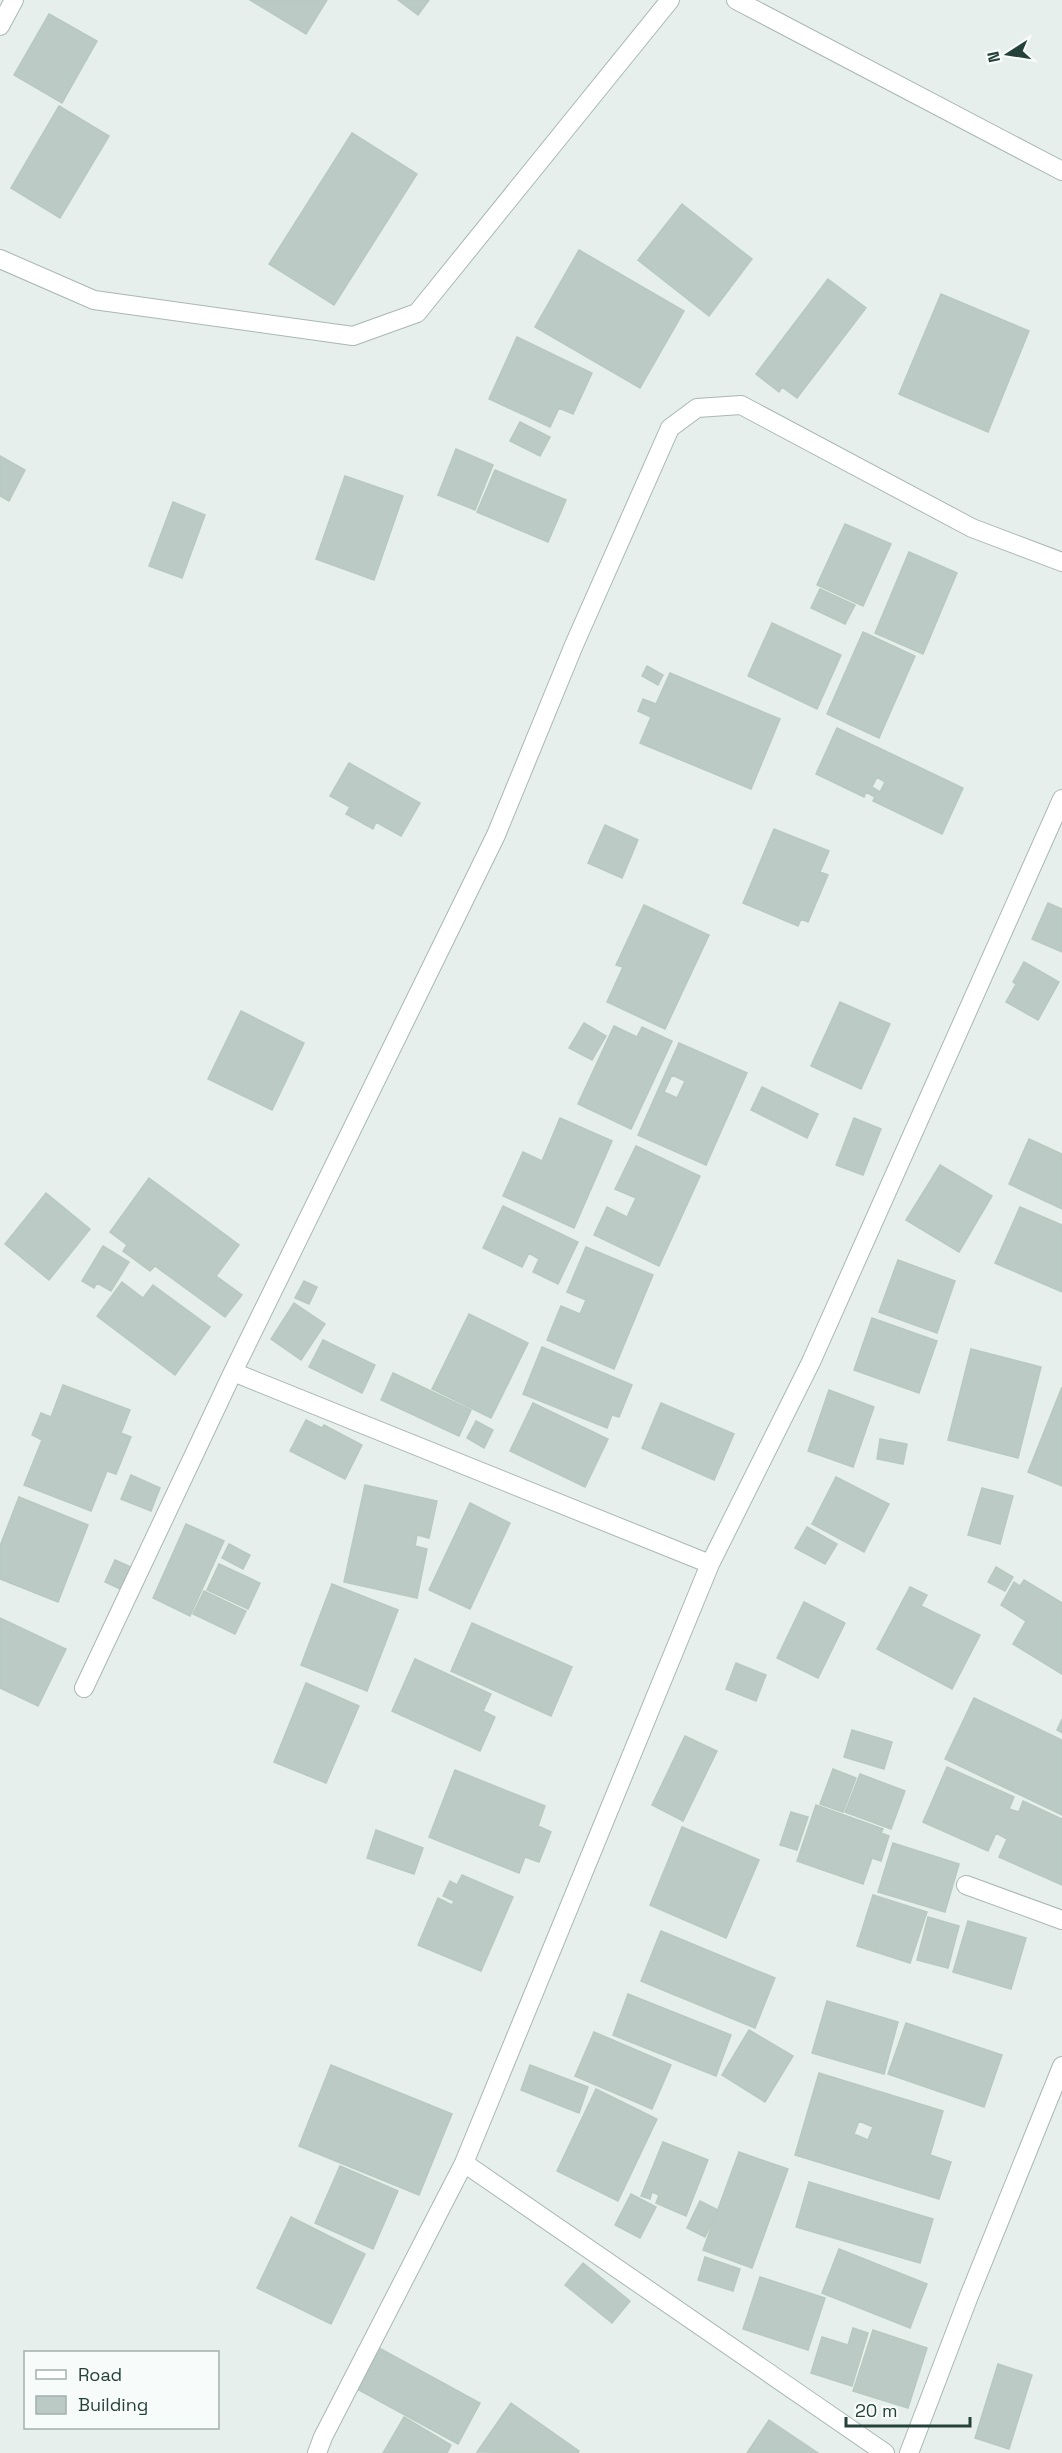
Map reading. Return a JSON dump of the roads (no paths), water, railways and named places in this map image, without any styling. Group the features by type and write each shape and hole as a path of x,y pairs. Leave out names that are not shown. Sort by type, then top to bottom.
{"street":[{"path":"0,26 14,0"},
{"path":"0,259 94,300 353,336 417,313 670,0"},
{"path":"736,0 1062,171"},
{"path":"84,1688 232,1372 496,835 574,645 670,428 697,408 741,405 972,528 1062,562"},
{"path":"317,2453 323,2437 464,2163 710,1563 811,1362 1062,799"},
{"path":"232,1372 710,1563"},
{"path":"966,1885 1062,1920"},
{"path":"909,2453 969,2296 1062,2066"},
{"path":"464,2163 885,2453"}]}
